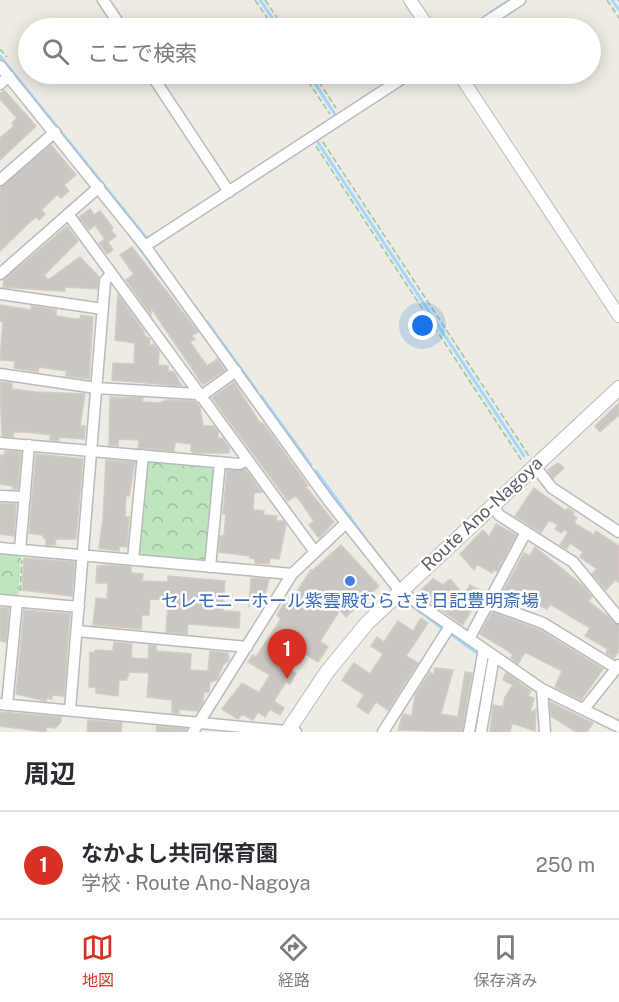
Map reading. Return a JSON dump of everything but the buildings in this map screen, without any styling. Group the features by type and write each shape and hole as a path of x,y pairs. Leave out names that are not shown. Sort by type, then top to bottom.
{"main road":[{"name":"Route Ano-Nagoya","path":"291,731 327,672 357,634 531,468 619,388"}],"street":[{"path":"103,0 115,18"},
{"path":"410,0 422,18"},
{"path":"492,18 520,0"},
{"path":"0,66 145,246 346,523 400,591 542,689 619,727"},
{"path":"0,84 9,76"},
{"path":"158,84 229,192"},
{"path":"145,246 393,84"},
{"path":"466,84 619,316"},
{"path":"0,180 55,132"},
{"path":"0,274 99,187"},
{"path":"68,214 246,461 315,552"},
{"path":"70,710 105,281 111,274"},
{"path":"0,294 103,309"},
{"path":"0,374 96,388 199,396 236,371"},
{"path":"0,443 239,464 246,461"},
{"path":"21,550 28,445"},
{"path":"133,560 143,455"},
{"path":"210,567 220,462"},
{"path":"531,468 552,488 619,532"},
{"path":"0,496 25,497"},
{"path":"493,505 499,515 573,562 619,618"},
{"path":"193,732 292,574 346,523"},
{"path":"469,639 526,532"},
{"path":"0,548 292,574"},
{"path":"0,600 79,607"},
{"path":"18,602 3,705 291,731"},
{"path":"488,603 543,623 618,667 584,709"},
{"path":"383,732 450,626"},
{"path":"76,631 248,647"},
{"path":"470,732 484,649"},
{"path":"0,652 12,653"},
{"path":"481,732 494,656"},
{"path":"542,689 545,732"}],"path":[{"path":"255,0 267,18"},
{"path":"265,0 277,18"},
{"path":"607,0 619,18"},
{"path":"311,84 339,119"},
{"path":"320,84 339,119"},
{"path":"314,136 531,468"},
{"path":"314,136 531,468"},
{"path":"18,602 21,550"}],"green space":[{"path":"151,460 216,469 206,558 201,561 144,556 139,552 147,463"},
{"path":"0,553 21,554 18,598 0,597"}],"waterway":[{"path":"260,0 272,18"},
{"path":"491,12 510,0"},
{"path":"612,0 619,10"},
{"path":"0,56 18,78"},
{"path":"23,84 148,240"},
{"path":"315,84 336,116"},
{"path":"317,141 524,456"},
{"path":"133,239 160,276"},
{"path":"191,302 202,316"},
{"path":"207,322 257,391"},
{"path":"261,396 311,465"},
{"path":"316,471 365,538"},
{"path":"369,543 377,554"},
{"path":"407,602 442,628"},
{"path":"452,635 477,653"},
{"path":"477,723 481,704"}],"place":[{"name":"セレモニーホール紫雲殿むらさき日記豊明斎場","path":"350,581"},
{"name":"なかよし共同保育園","path":"287,679"}]}
